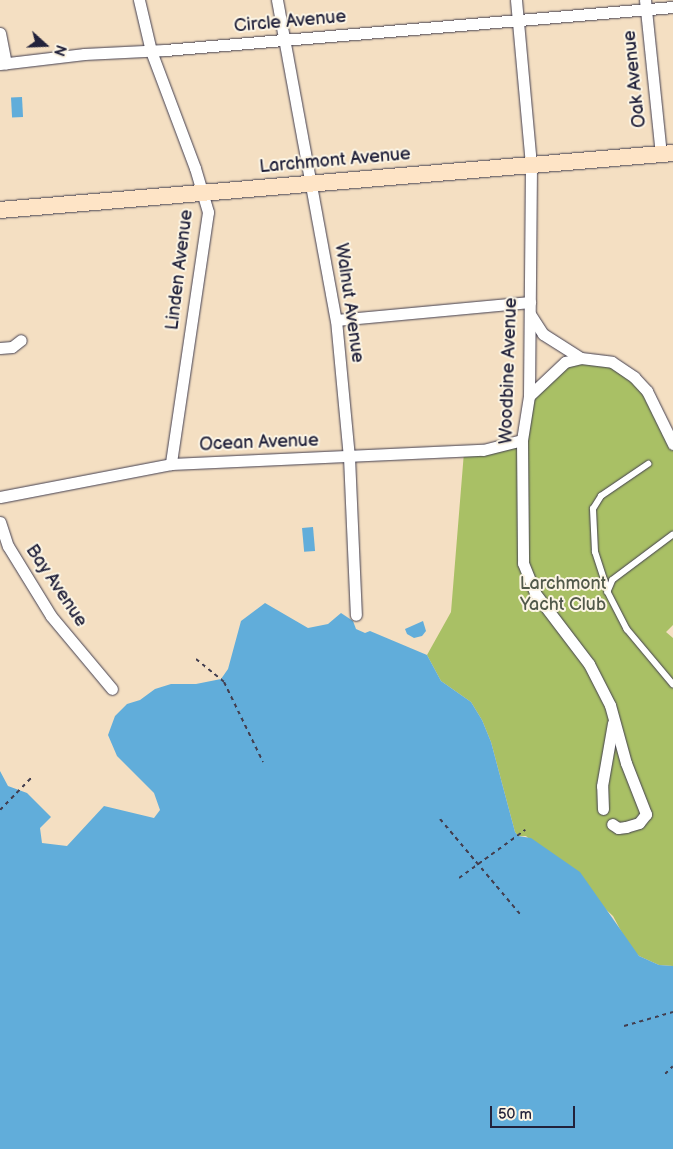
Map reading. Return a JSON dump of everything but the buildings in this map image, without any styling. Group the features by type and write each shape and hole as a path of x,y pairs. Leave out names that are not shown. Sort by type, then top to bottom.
{"street":[{"name":"Linden Avenue","path":"139,0 151,51 203,192 208,212 172,464"},
{"name":"Walnut Avenue","path":"277,0 313,184 336,320 349,457 356,615"},
{"name":"Woodbine Avenue","path":"516,0 531,165 529,396 522,440 524,563 535,593 589,664 614,718 626,763 646,814 639,823 626,827 612,824"},
{"name":"Circle Avenue","path":"3,63 84,54 151,51 518,19 645,5 673,7"},
{"name":"Oak Avenue","path":"645,5 667,153"},
{"path":"0,33 3,63"},
{"name":"Larchmont Avenue","path":"0,210 667,153"},
{"path":"336,320 530,302"},
{"path":"530,314 543,334 581,358 612,362 634,377 647,391 673,444"},
{"path":"0,348 12,347 21,340"},
{"path":"529,396 555,370 581,358"},
{"name":"Ocean Avenue","path":"0,497 172,464 483,450 522,440"},
{"name":"Bay Avenue","path":"0,522 8,546 51,616 112,689"},
{"path":"603,809 600,796 614,718"}],"lane":[{"path":"648,464 601,496 593,510 595,552 608,592 626,629 673,684"},
{"path":"608,592 613,580 673,536"}],"path":[{"path":"196,660 224,682 263,762"},
{"path":"0,810 32,777"},
{"path":"440,819 520,914"},
{"path":"458,878 525,830"},
{"path":"624,1026 673,1012"},
{"path":"665,1074 673,1066"}],"green space":[{"name":"Larchmont Yacht Club","path":"611,363 645,393 673,448 673,625 666,632 673,638 673,966 659,965 639,956 628,944 613,916 526,836 518,836 515,832 491,742 482,720 471,702 441,681 427,655 451,612 464,452 523,441 531,397 565,364"}],"water":[{"path":"22,97 23,117 12,118 11,98"},
{"path":"313,527 315,551 304,552 302,528"},
{"path":"265,603 308,628 328,624 341,613 353,621 356,629 365,633 370,631 427,655 441,681 471,702 482,720 491,742 515,832 518,836 531,838 580,872 639,956 659,965 673,966 673,1149 0,1149 0,771 8,786 27,793 51,817 40,828 42,843 67,846 104,806 154,818 160,810 154,793 117,756 108,735 115,716 127,704 140,700 155,689 171,684 196,684 221,679 228,669 241,621"},
{"path":"423,621 426,631 422,636 414,638 407,634 405,629"}]}
